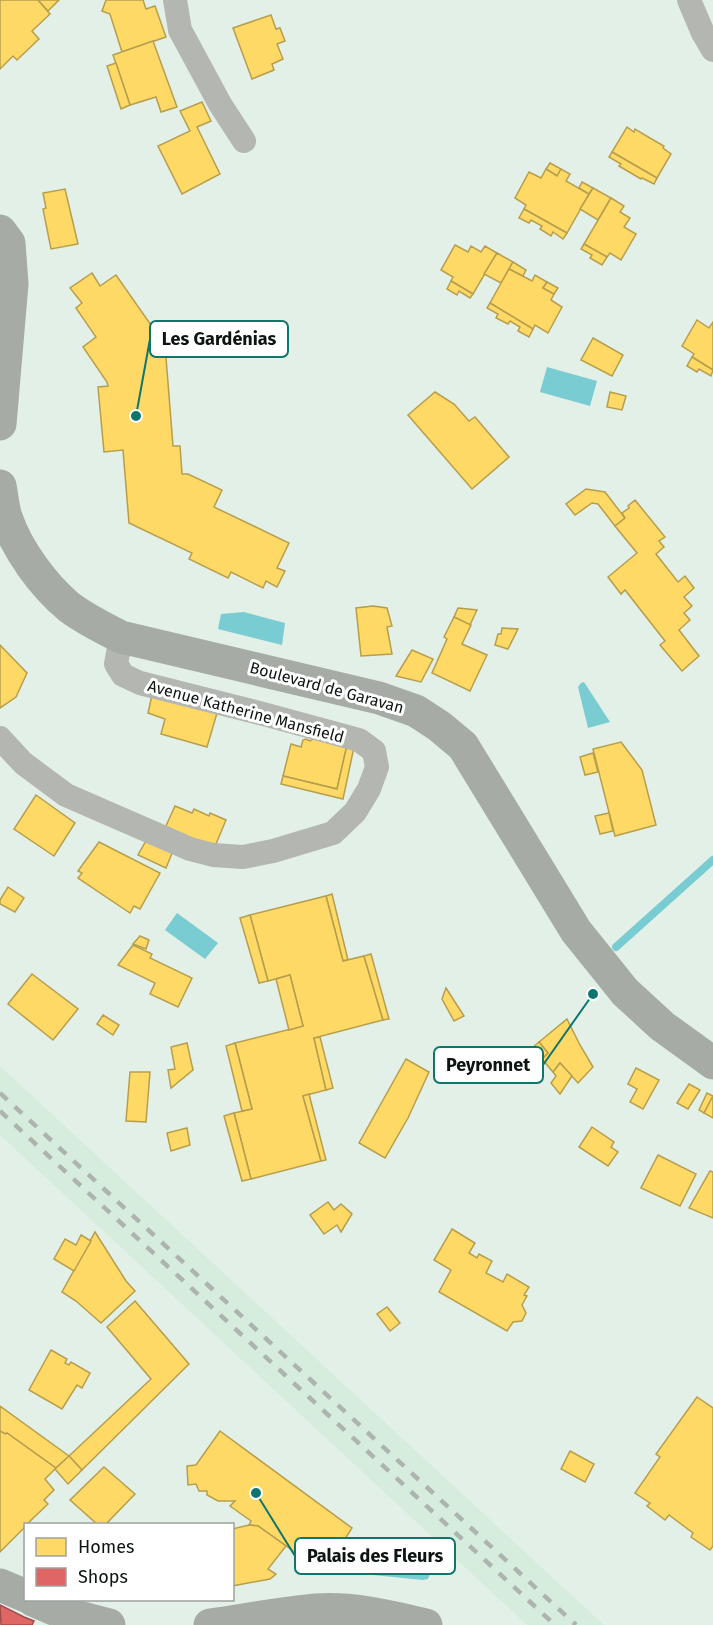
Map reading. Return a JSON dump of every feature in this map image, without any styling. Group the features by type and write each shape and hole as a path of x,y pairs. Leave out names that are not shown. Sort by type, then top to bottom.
{"street":[{"path":"176,0 180,30 219,104 244,141"},
{"path":"689,0 713,50"},
{"path":"0,231 9,243 12,284 0,423"},
{"name":"Boulevard de Garavan","path":"0,486 6,517 26,558 69,607 94,623 121,637 379,698 416,711 440,726 463,746 576,931 610,974 625,992 662,1026 713,1063"},
{"name":"Avenue Katherine Mansfield","path":"0,738 23,763 66,795 190,849 213,855 243,857 273,851 333,833 355,812 369,789 377,768 374,751 359,740 140,683 123,675 116,664 121,637"},
{"path":"0,1584 24,1595"},
{"path":"37,1601 63,1613 109,1625"},
{"path":"210,1625 317,1610 354,1611 426,1625"}],"shaded area":[{"path":"0,1066 604,1625 527,1625 0,1135"}],"water":[{"path":"547,367 597,381 590,406 540,392"},
{"path":"244,612 285,623 282,645 218,629 221,614"},
{"path":"584,682 610,722 588,728 578,687"},
{"path":"177,913 218,943 205,959 165,930"},
{"path":"391,1540 428,1567 430,1574 428,1579 373,1575 371,1564"}],"building: Homes":[{"path":"0,0 38,0 50,14 32,31 39,39 17,60 13,56 0,69"},
{"path":"38,0 59,0 48,11"},
{"path":"106,0 143,0 146,9 155,6 166,37 122,52 110,14 102,11"},
{"path":"271,15 276,29 280,28 285,41 277,44 283,59 272,64 274,70 252,79 233,28"},
{"path":"153,41 177,107 161,112 156,97 130,105 113,55"},
{"path":"116,63 130,105 121,109 107,66"},
{"path":"202,102 211,121 197,127 220,174 182,194 158,146 190,131 180,111"},
{"path":"627,127 634,132 635,129 664,146 663,148 671,154 657,178 612,152"},
{"path":"612,152 657,178 654,184 619,166 621,164 609,157"},
{"path":"550,163 561,169 557,176 546,169"},
{"path":"546,169 557,176 561,169 570,174 566,181 589,194 567,233 524,209 526,205 515,198 529,172 541,178"},
{"path":"582,182 593,188 589,194 579,188"},
{"path":"593,188 611,198 598,220 580,209"},
{"path":"65,189 78,244 51,249 43,209 46,208 43,193"},
{"path":"611,198 624,206 620,212 630,218 624,227 636,234 621,260 610,253 607,257 584,244"},
{"path":"524,209 567,233 563,239 553,232 551,236 540,229 542,226 531,220 529,223 519,218"},
{"path":"584,244 607,257 602,265 590,258 592,255 581,249"},
{"path":"455,245 468,252 471,246 481,252 485,246 497,253 473,294 451,281 453,277 441,270"},
{"path":"497,253 513,262 501,283 484,274"},
{"path":"513,262 526,270 523,276 509,269"},
{"path":"509,269 532,281 535,275 547,282 543,288 554,294 551,300 562,307 548,333 535,325 533,329 490,303"},
{"path":"92,273 100,286 116,275 165,345 173,446 180,446 182,474 188,474 222,490 214,507 289,543 277,568 285,571 277,587 266,581 263,588 231,572 228,578 189,559 192,553 129,523 123,450 104,452 98,387 108,386 107,382 83,347 96,337 76,308 82,303 70,288"},
{"path":"451,281 473,294 470,298 459,291 457,295 447,289"},
{"path":"547,282 558,288 554,294 543,288"},
{"path":"490,303 533,329 529,337 518,331 520,327 510,321 508,324 496,318 498,314 487,308"},
{"path":"697,320 709,328 713,322 713,370 692,357 694,354 682,346"},
{"path":"593,338 623,355 612,376 581,360"},
{"path":"692,357 713,370 711,376 699,369 697,372 687,366"},
{"path":"435,392 454,404 469,421 475,417 509,457 472,489 408,415"},
{"path":"610,392 626,396 622,410 607,407"},
{"path":"586,489 605,492 625,518 615,526 598,504 592,503 575,515 566,504"},
{"path":"635,500 665,537 659,541 664,547 656,554 678,582 685,576 694,588 684,597 692,606 684,613 690,620 679,630 699,656 682,671 660,645 665,641 625,590 621,594 608,577 637,553 615,526 625,518 622,513"},
{"path":"373,606 387,608 392,626 387,627 392,654 361,656 356,608"},
{"path":"458,608 477,610 470,625 454,617"},
{"path":"454,617 471,625 462,644 487,655 470,691 432,673 447,639 444,637"},
{"path":"502,628 518,629 508,649 495,645"},
{"path":"0,645 27,673 16,697 0,708"},
{"path":"412,650 433,659 421,682 396,676"},
{"path":"152,695 217,713 207,747 161,734 165,719 148,713"},
{"path":"315,738 347,745 337,789 283,776 291,744 301,747 303,740 310,741"},
{"path":"621,742 642,770 656,825 615,836 593,749"},
{"path":"347,745 354,747 343,799 281,784 283,776 337,789"},
{"path":"593,753 598,772 585,775 580,757"},
{"path":"36,795 75,823 54,856 14,829"},
{"path":"175,806 192,813 194,809 209,816 210,813 226,820 216,844 200,843 165,828"},
{"path":"609,813 613,831 600,834 595,816"},
{"path":"147,839 173,851 166,868 138,855"},
{"path":"99,842 160,873 140,909 134,906 130,913 78,878 82,873 78,871"},
{"path":"8,887 24,898 15,912 0,904"},
{"path":"332,894 348,960 343,961 326,896"},
{"path":"326,896 343,961 364,956 383,1020 314,1038 326,1090 303,1096 321,1161 251,1179 234,1113 252,1109 235,1043 303,1026 290,975 268,981 250,915"},
{"path":"250,915 268,981 259,983 240,918"},
{"path":"140,936 149,940 146,949 133,944"},
{"path":"133,945 152,954 150,958 192,978 178,1007 150,994 155,983 118,965"},
{"path":"371,954 389,1019 383,1020 364,956"},
{"path":"32,974 78,1009 53,1040 8,1004"},
{"path":"290,975 303,1026 289,1030 276,979"},
{"path":"446,988 464,1016 454,1021 442,999"},
{"path":"103,1015 119,1025 113,1035 97,1024"},
{"path":"567,1019 593,1067 578,1083 560,1063 553,1072 542,1059 548,1053 539,1042"},
{"path":"320,1037 333,1088 326,1090 314,1038"},
{"path":"539,1042 548,1053 542,1059 532,1048"},
{"path":"187,1043 193,1070 171,1088 168,1070 175,1069 171,1047"},
{"path":"235,1043 252,1109 242,1111 226,1046"},
{"path":"406,1059 429,1072 408,1118 385,1158 359,1143"},
{"path":"560,1063 572,1076 560,1094 551,1083 556,1076 553,1072"},
{"path":"636,1068 659,1080 643,1109 630,1102 637,1089 628,1084"},
{"path":"130,1072 150,1072 146,1122 126,1121"},
{"path":"689,1084 700,1090 688,1109 677,1103"},
{"path":"707,1093 713,1096 704,1113 699,1110"},
{"path":"309,1094 326,1160 321,1161 303,1096"},
{"path":"713,1096 713,1118 704,1113"},
{"path":"234,1113 251,1179 242,1181 224,1116"},
{"path":"592,1127 614,1142 611,1147 618,1152 608,1166 579,1147"},
{"path":"187,1128 190,1145 171,1151 167,1133"},
{"path":"658,1155 696,1174 680,1206 641,1188"},
{"path":"710,1171 713,1172 713,1218 689,1208"},
{"path":"328,1202 334,1210 341,1204 352,1214 341,1232 337,1225 324,1234 310,1215"},
{"path":"452,1229 475,1243 469,1253 477,1258 479,1254 492,1261 486,1273 503,1282 507,1274 529,1287 524,1295 527,1296 522,1305 526,1313 522,1321 513,1322 507,1331 439,1292 451,1270 434,1260"},
{"path":"95,1232 126,1281 135,1291 101,1323 62,1292"},
{"path":"81,1235 91,1241 74,1271 54,1259 65,1239 76,1245"},
{"path":"135,1301 189,1364 82,1470 69,1456 151,1379 107,1327"},
{"path":"387,1307 400,1323 390,1331 377,1314"},
{"path":"51,1350 67,1359 65,1363 69,1365 71,1362 90,1373 82,1388 77,1385 62,1409 29,1390"},
{"path":"697,1397 713,1408 713,1546 710,1550 691,1537 693,1533 669,1515 665,1520 647,1506 650,1503 635,1493 660,1457 656,1454"},
{"path":"0,1406 69,1456 56,1468 7,1433 0,1431"},
{"path":"0,1431 7,1433 56,1468 69,1456 82,1470 68,1484 55,1469 45,1479 54,1490 44,1500 48,1504 28,1523 24,1523 24,1528 0,1552"},
{"path":"220,1431 352,1528 338,1550 299,1555 258,1526 249,1525 251,1521 230,1506 235,1501 218,1501 207,1495 207,1491 199,1491 196,1484 188,1485 187,1466 196,1465"},
{"path":"570,1451 594,1464 585,1482 561,1469"},
{"path":"104,1467 135,1494 107,1523 96,1523 70,1500"},
{"path":"249,1525 258,1526 286,1546 268,1569 276,1574 270,1579 234,1586 234,1529"}],"building: Shops":[{"path":"0,1605 34,1621 32,1625 1,1625"}],"waterway":[{"path":"616,947 713,860"}],"railway":[{"path":"0,1093 576,1625"},
{"path":"0,1111 555,1625"}],"place":[{"name":"Les Gardénias","path":"136,416"},
{"name":"Peyronnet","path":"593,994"},
{"name":"Palais des Fleurs","path":"256,1493"}]}
